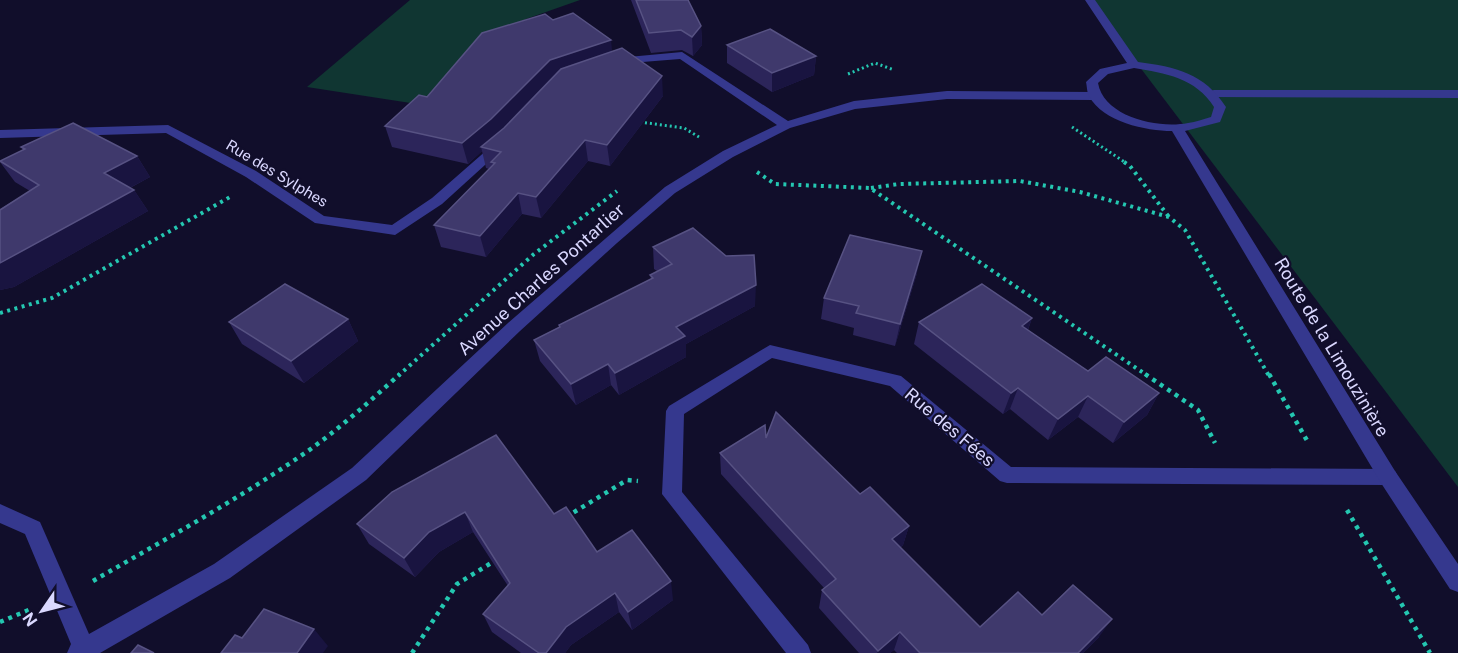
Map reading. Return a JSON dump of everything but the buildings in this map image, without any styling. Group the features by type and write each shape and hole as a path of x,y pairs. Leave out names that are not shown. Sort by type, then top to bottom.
{"street":[{"path":"1090,0 1134,65"},
{"path":"608,67 628,60 682,55 786,125"},
{"path":"1134,65 1180,73 1214,94 1220,107 1216,119 1201,127 1177,129 1136,123 1117,116 1094,96 1090,86 1094,78 1103,71 1134,65"},
{"path":"1214,94 1458,94"},
{"name":"Avenue Charles Pontarlier","path":"83,652 222,571 359,474 514,327 612,240 670,190 728,154 786,125 854,105 947,95 1094,96"},
{"name":"Rue des Sylphes","path":"0,134 168,129 260,180 320,220 395,230 437,201 510,136"},
{"name":"Route de la Limouzinière","path":"1177,129 1388,477 1458,582"},
{"path":"36,145 55,134"},
{"name":"Rue des Fées","path":"800,653 672,494 675,411 770,351 895,381 1007,475 1388,477"},
{"path":"0,513 33,528 83,652"}],"path":[{"path":"634,121 684,128 775,184 870,188 899,184 1020,181 1080,192 1169,217 1185,230 1430,653"},
{"path":"0,313 52,298 260,180"},
{"path":"870,188 1198,410 1231,476"},
{"path":"557,523 627,480 673,483"},
{"path":"412,653 457,584 507,553"}],"green space":[{"path":"410,0 580,0 526,19 430,106 307,87"},
{"path":"1089,0 1458,0 1458,487"}]}
